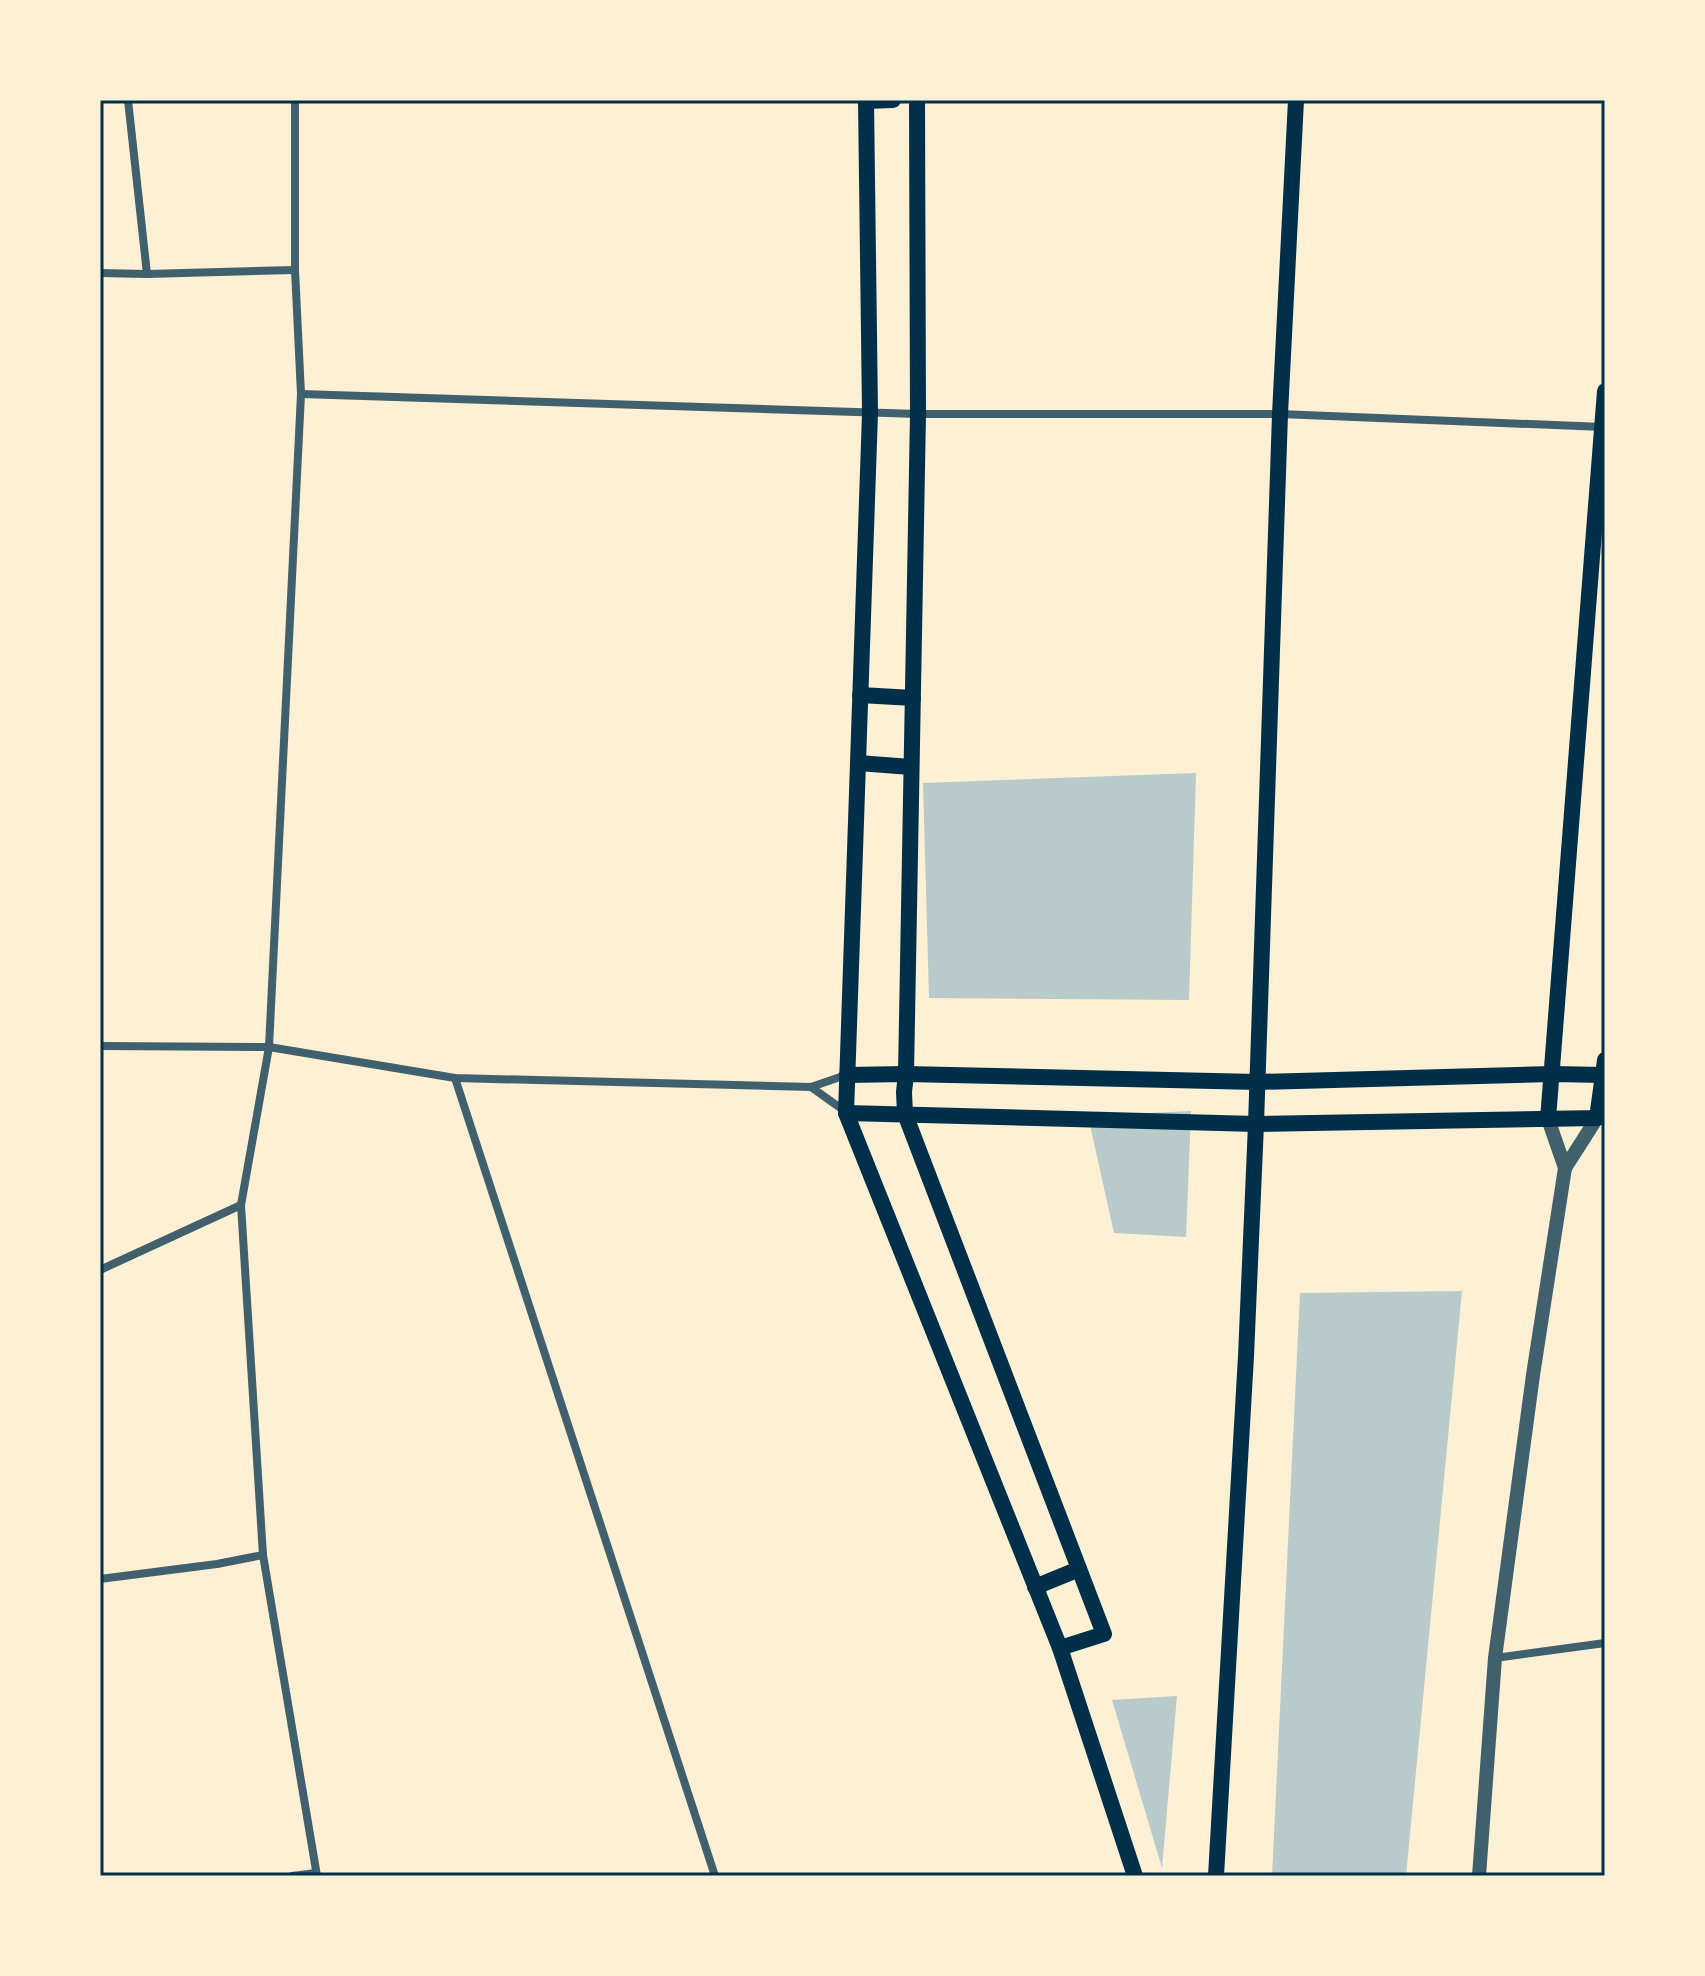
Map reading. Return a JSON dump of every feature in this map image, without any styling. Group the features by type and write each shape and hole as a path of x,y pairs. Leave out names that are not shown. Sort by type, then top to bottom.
{"main road":[{"path":"893,100 866,101 870,413 846,1113 1060,1648 1135,1876"},
{"path":"917,100 918,414 905,1114 1104,1634 1060,1648"},
{"path":"1216,1876 1246,1356 1280,414 1296,100"},
{"path":"1548,1119 1605,391"},
{"path":"860,695 913,698"},
{"path":"858,763 911,767"},
{"path":"846,1113 1256,1124 1601,1118 1605,1070 1257,1082 847,1075"},
{"path":"1035,1587 1079,1569"}],"street":[{"path":"128,100 147,274"},
{"path":"292,1876 316,1874 263,1555 241,1205 269,1047 301,394 295,270 295,100"},
{"path":"100,273 295,270"},
{"path":"301,394 918,414 1280,414 1603,427"},
{"path":"100,1046 269,1047 455,1078 811,1087 847,1075"},
{"path":"455,1078 715,1876"},
{"path":"811,1087 846,1113"},
{"path":"1479,1876 1495,1658 1533,1375 1565,1168 1601,1118"},
{"path":"1548,1119 1565,1168"},
{"path":"100,1270 241,1205"},
{"path":"100,1579 263,1555"},
{"path":"1495,1658 1605,1643"}],"shaded area":[{"path":"1196,773 1189,1000 929,998 923,783"},
{"path":"1191,1111 1186,1237 1114,1233 1088,1116"},
{"path":"1462,1291 1406,1876 1272,1876 1300,1293"},
{"path":"1177,1696 1162,1868 1112,1700"}]}
